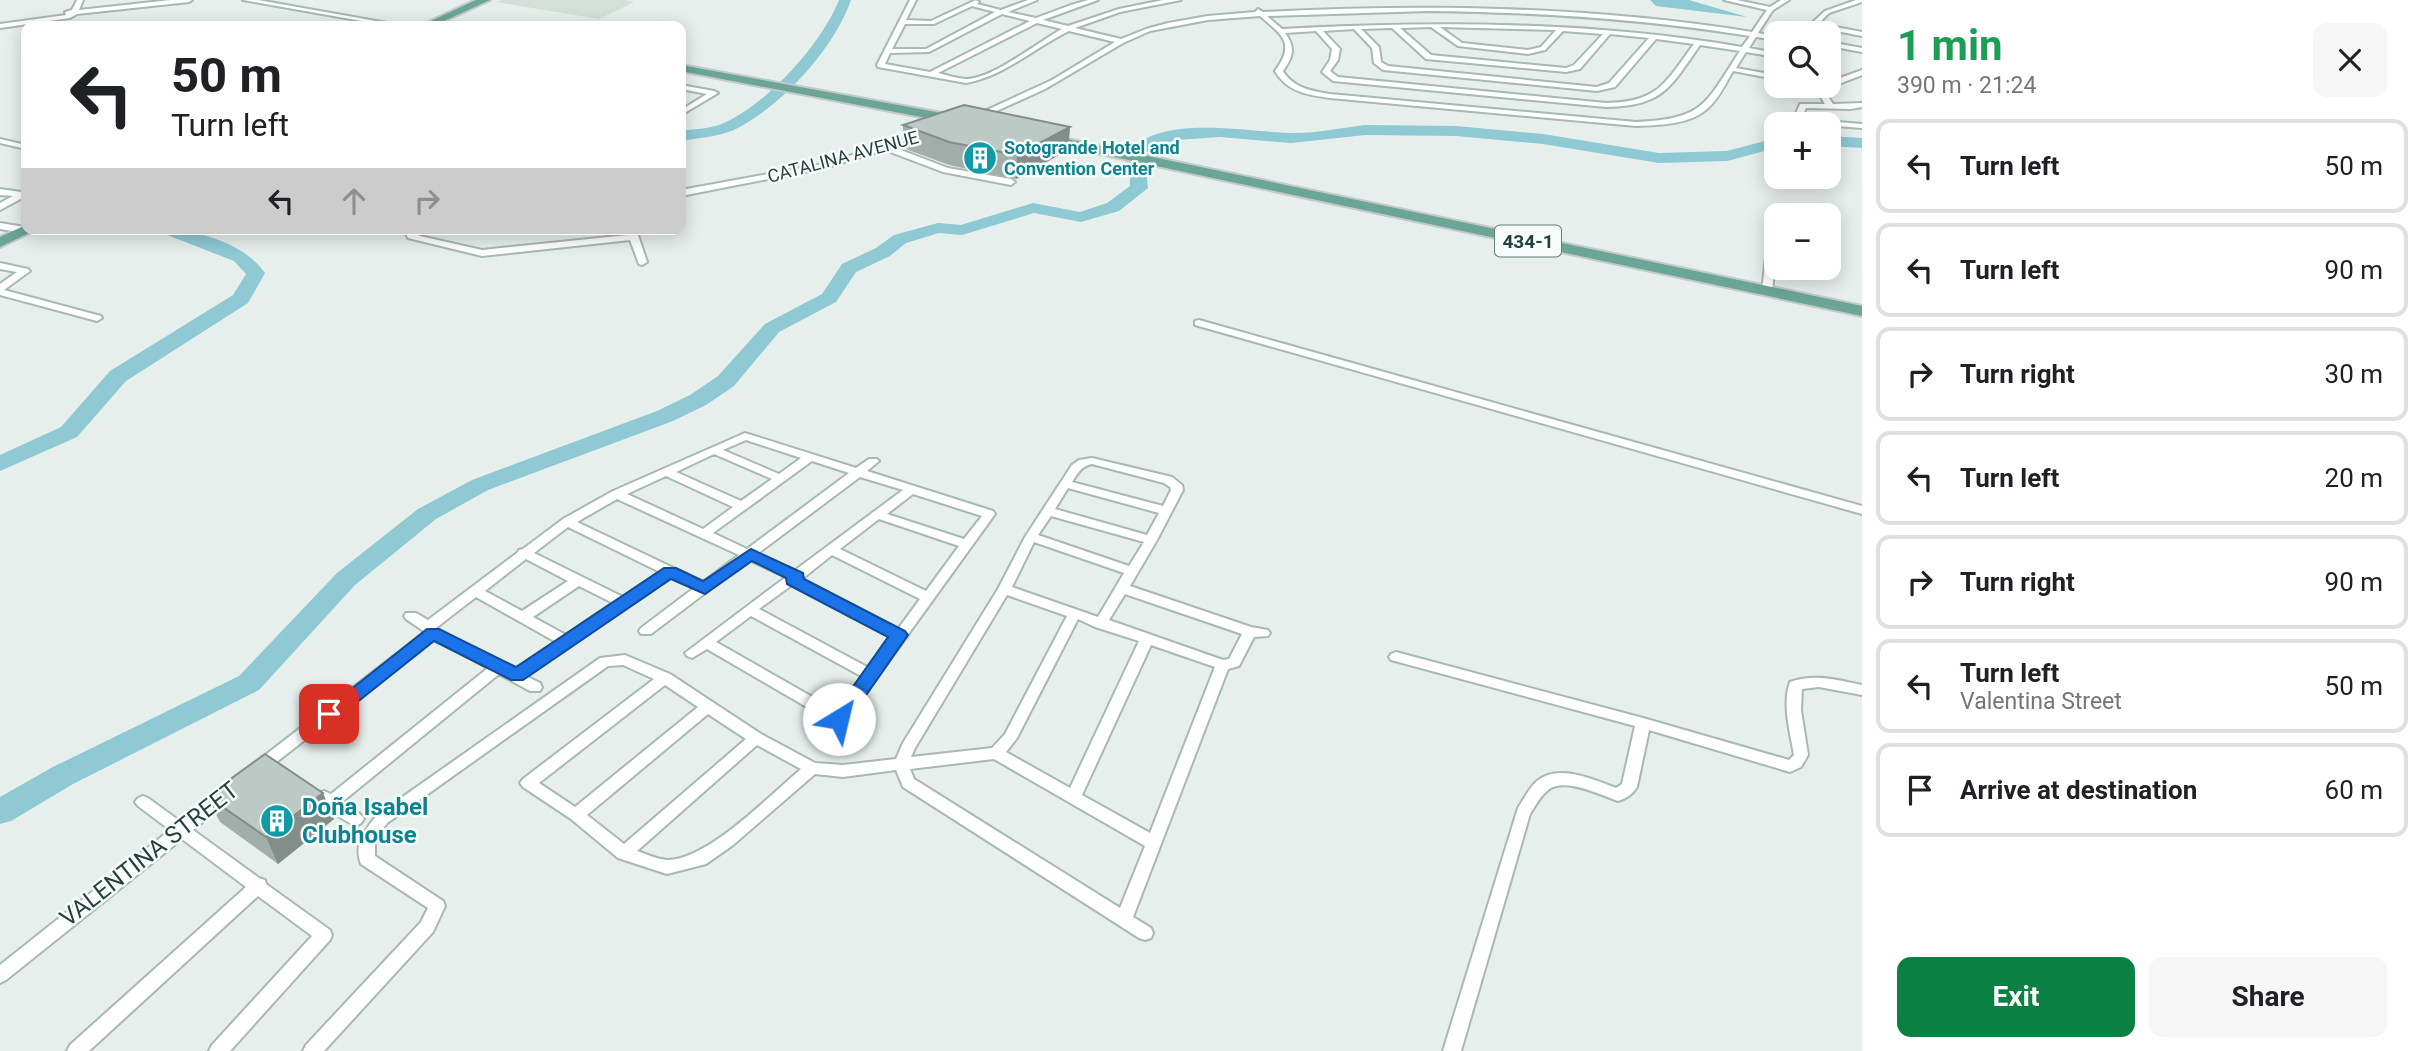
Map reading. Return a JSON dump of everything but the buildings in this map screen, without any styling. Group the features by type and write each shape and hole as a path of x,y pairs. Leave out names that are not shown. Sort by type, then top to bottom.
{"main road":[{"path":"436,21 485,0"},
{"path":"686,69 992,127"},
{"name":"434-1","path":"1028,135 1862,311"},
{"path":"0,243 21,232"}],"street":[{"path":"71,12 189,0"},
{"path":"246,0 371,21"},
{"path":"913,0 881,65 961,81 974,80 1066,30 1116,12 1178,0"},
{"path":"904,22 932,23 981,0"},
{"path":"889,51 928,51 1001,12 1034,0"},
{"path":"929,75 1033,21 1095,0"},
{"path":"1727,0 1771,9"},
{"path":"1259,12 1279,31 1290,50 1279,71 1280,75 1289,84 1305,91 1330,96 1620,124 1677,120 1698,114 1707,106 1771,9 1786,0"},
{"path":"1862,0 1827,12 1815,23 1862,34"},
{"path":"44,21 66,17 79,1 92,2 92,11"},
{"path":"970,4 1112,42"},
{"name":"CATALINA AVENUE","path":"961,120 1112,42 1150,29 1188,21 1259,12 1390,4 1592,15 1764,34"},
{"path":"69,21 92,11"},
{"path":"0,29 21,25"},
{"path":"1279,31 1433,25 1562,28 1654,37 1764,53"},
{"path":"1433,25 1456,44 1496,50 1537,51 1543,49 1562,28"},
{"path":"1394,26 1426,56 1499,65 1574,69 1608,32"},
{"path":"0,29 21,27"},
{"path":"1356,28 1375,47 1377,63 1386,68 1609,88 1654,37"},
{"path":"1318,29 1334,45 1337,52 1326,72 1332,78 1615,106 1648,101 1659,94 1698,43"},
{"name":"CATALINA AVENUE","path":"686,192 791,173 961,120 1040,89 1112,42"},
{"path":"1841,48 1862,52"},
{"path":"1496,50 1506,113"},
{"path":"1732,69 1764,75"},
{"path":"1841,81 1862,72"},
{"path":"686,88 714,93 686,110"},
{"path":"1825,98 1831,107"},
{"path":"1862,105 1803,106 1799,116 1811,122 1862,126"},
{"path":"0,141 21,146"},
{"path":"886,145 946,170 1011,182"},
{"name":"CATALINA AVENUE","path":"686,187 787,168 886,145"},
{"path":"0,192 21,194"},
{"path":"0,207 21,196"},
{"path":"0,226 21,229"},
{"path":"411,235 475,253 616,235"},
{"path":"633,235 642,262"},
{"path":"0,266 25,271 0,290"},
{"path":"1768,292 1769,280"},
{"path":"0,290 97,318"},
{"path":"1199,323 1862,510"},
{"name":"VALENTINA STREET","path":"0,975 179,830 239,784 272,766 523,553 567,522 617,494 713,450 745,436 989,514 967,544"},
{"path":"713,450 781,479"},
{"path":"705,533 810,457"},
{"path":"646,631 873,461"},
{"path":"1100,624 1133,572 1177,490 1176,485 1143,473 1092,461 1083,462 1076,467 1047,511 1004,589 908,747 901,765 908,782 1146,933"},
{"path":"667,472 741,506"},
{"path":"1066,484 1166,511"},
{"path":"692,653 752,611 912,489"},
{"path":"617,494 751,554 899,635"},
{"path":"1047,511 1151,540"},
{"path":"708,643 839,719 967,544 878,515"},
{"path":"567,522 705,588"},
{"path":"1031,537 1133,572"},
{"path":"833,550 927,597"},
{"path":"523,553 624,603"},
{"path":"517,675 670,572"},
{"path":"525,616 578,580"},
{"path":"1004,589 1223,665 1234,663 1256,632 1122,588"},
{"path":"475,591 525,616 566,641"},
{"path":"752,611 871,676"},
{"path":"996,753 1010,738 1074,614"},
{"path":"411,616 431,630 536,687"},
{"path":"1074,797 1147,639"},
{"path":"1396,657 1643,723 1790,766 1796,763 1801,755 1794,710 1795,686 1803,682 1817,682 1862,690"},
{"path":"312,1051 427,927 438,906 367,859 367,840 382,819 606,661 625,660 665,678 756,738 812,768 843,771 996,753 1153,843"},
{"path":"1124,919 1223,665"},
{"path":"331,802 500,666"},
{"path":"665,678 528,783 576,815 624,853 667,867 700,859 727,841 812,768"},
{"path":"576,815 708,706"},
{"path":"1452,1051 1523,813 1543,786 1554,780 1567,779 1618,794 1629,787 1643,723"},
{"path":"624,853 756,738"},
{"path":"310,789 356,819"},
{"path":"143,802 324,935 218,1051"},
{"path":"76,1051 259,885"}],"shaded area":[{"path":"496,2 634,2 599,19"}],"water":[{"path":"1650,0 1689,0 1747,17 1656,6"}],"waterway":[{"path":"686,135 724,128 761,105 798,72 814,53 829,34 845,0"},
{"path":"0,812 62,776 249,683 346,579 427,514 480,485 665,416 698,400 726,381 772,328 829,298 849,268 883,252 900,239 938,228 962,230 1033,208 1081,217 1113,207 1139,188 1138,171 1133,164 1136,153 1150,142 1176,135 1220,132 1291,138 1365,130 1456,131 1543,139 1659,158 1727,156 1764,146"},
{"path":"1841,142 1862,143"},
{"path":"0,464 69,432 118,376 241,299 256,273 241,257 184,235"}],"place":[{"name":"Sotogrande Hotel and Convention Center","path":"980,158"},
{"name":"Doña Isabel Clubhouse","path":"277,821"}],"route":[{"path":"329,714 433,633 517,675 670,572 705,588 751,554 797,577 793,580 899,635 839,719"}]}
